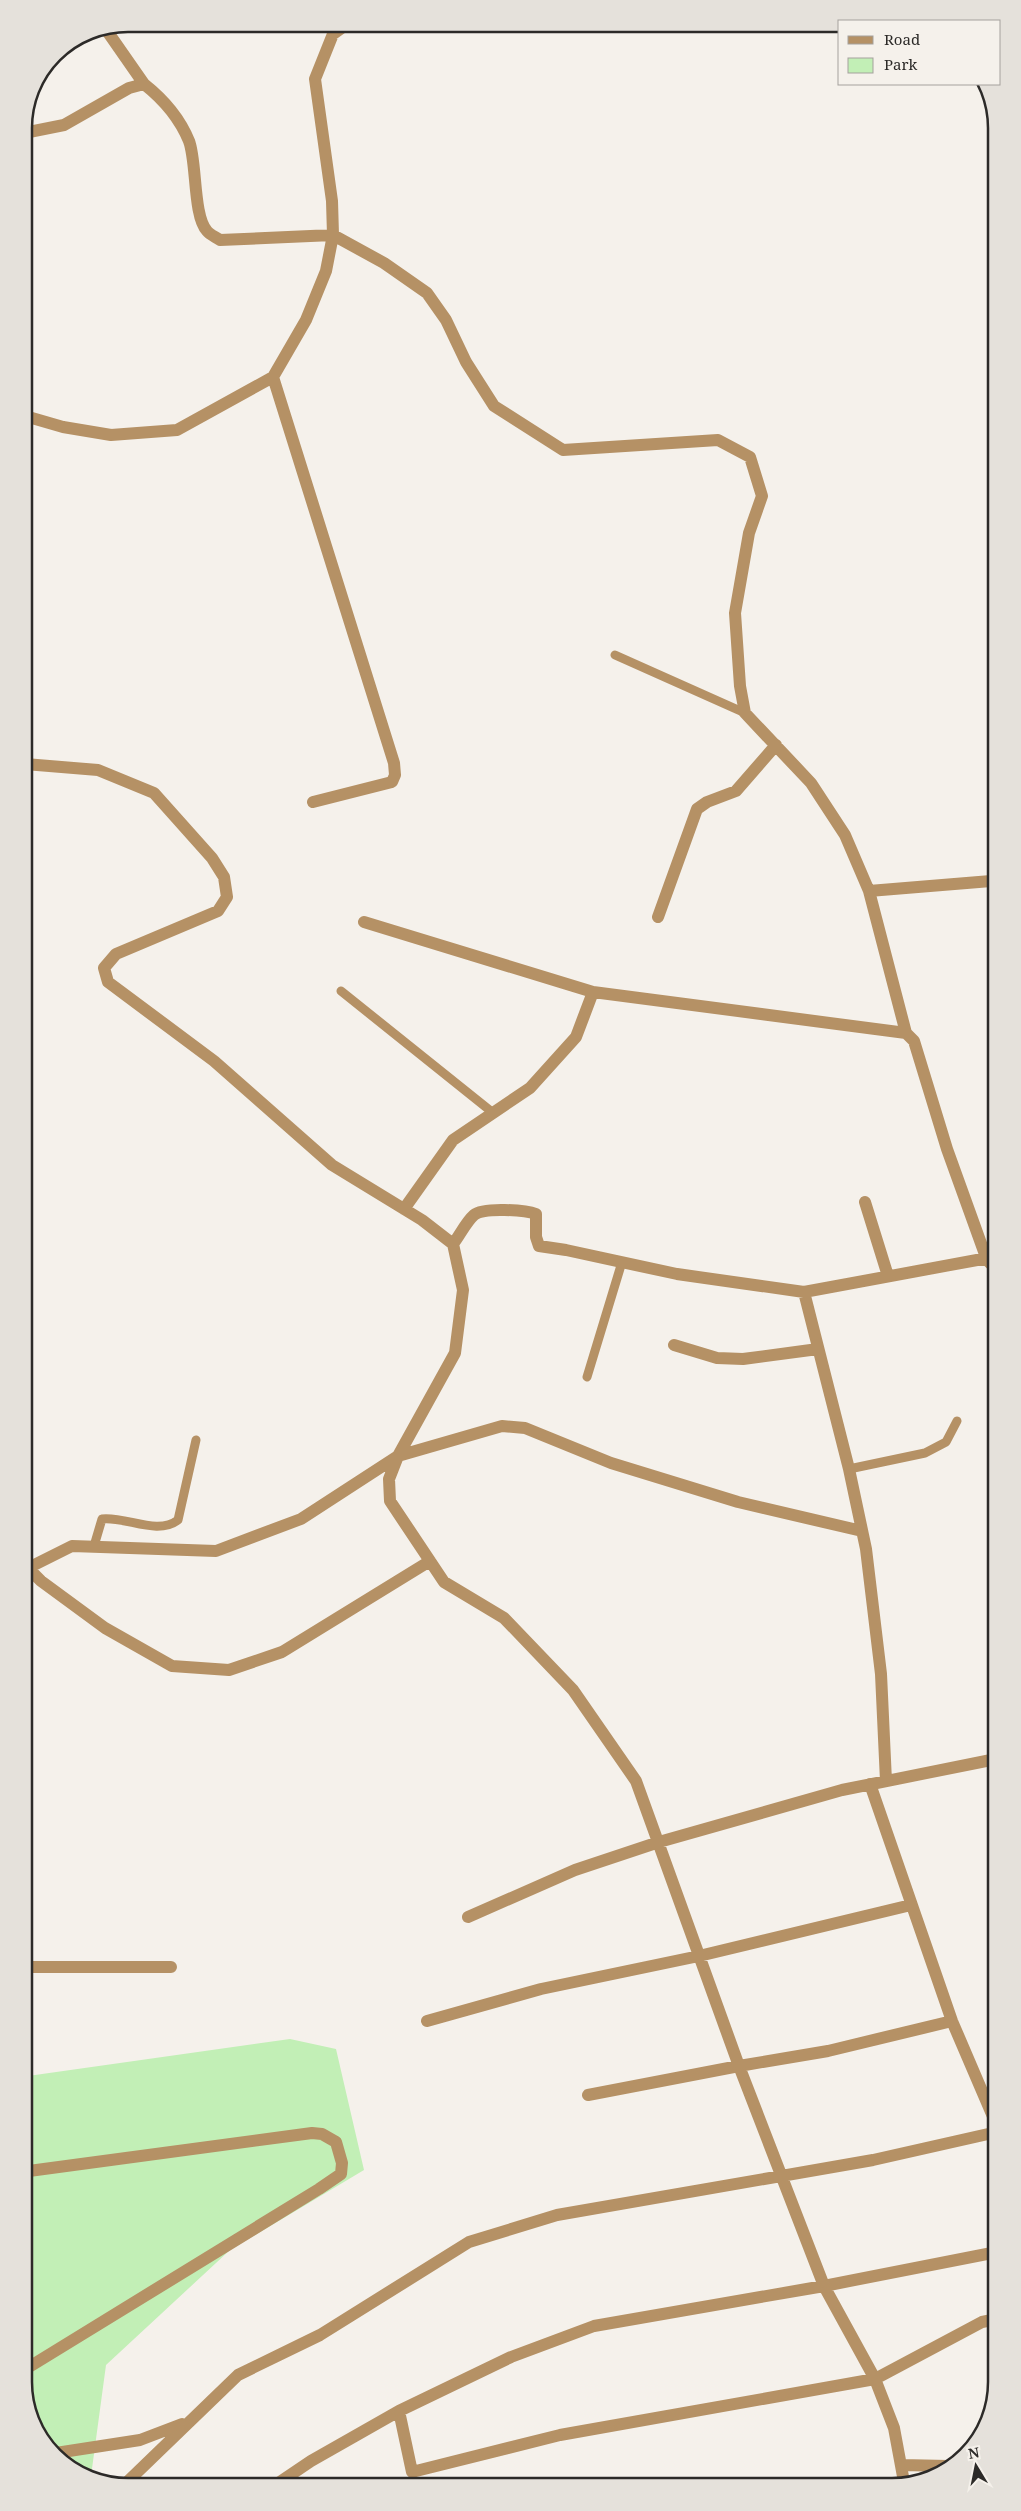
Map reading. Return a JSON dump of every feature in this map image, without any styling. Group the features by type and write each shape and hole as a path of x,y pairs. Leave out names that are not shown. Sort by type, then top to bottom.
{"street":[{"path":"33,418 63,427 111,435 177,430 273,377 306,320 326,271 333,235 332,201 315,79 334,33"},
{"path":"109,34 144,84 159,95 181,125 190,143 201,219 207,231 220,240 333,235 384,263 427,293 446,320 466,362 494,406 563,450 718,440 750,457 762,496 750,533 735,613 740,686 745,713 811,783 845,835 869,891 906,1033 914,1041 947,1149 988,1256"},
{"path":"33,131 64,125 129,88 144,84"},
{"path":"273,377 394,763 395,775 392,782 313,802"},
{"path":"658,917 697,809 707,802 736,791 776,746"},
{"path":"33,765 98,770 154,793 212,858 224,877 227,897 218,911 116,954 104,968 108,982 214,1061 332,1165 404,1209 453,1244 463,1290 456,1353 398,1456 389,1479 390,1501 444,1582 504,1618 573,1690 636,1781 698,1956 824,2286 875,2379 894,2428 903,2478"},
{"path":"869,891 988,881"},
{"path":"364,922 593,992 906,1033"},
{"path":"404,1209 452,1140 530,1088 576,1037 593,992"},
{"path":"865,1202 888,1276"},
{"path":"453,1244 475,1214 484,1211 528,1211 536,1214 536,1237 539,1246 677,1274 804,1292 977,1260 988,1263"},
{"path":"804,1292 849,1469 862,1530 881,1674 886,1781"},
{"path":"674,1344 717,1358 743,1359 818,1349"},
{"path":"32,1566 72,1546 216,1551 301,1520 398,1456 502,1426 524,1428 611,1463 720,1496 862,1530"},
{"path":"32,1573 40,1581 105,1628 172,1666 229,1670 282,1652 430,1560"},
{"path":"468,1917 575,1870 659,1842 842,1790 988,1761"},
{"path":"870,1784 952,2021 988,2105"},
{"path":"427,2022 541,1989 698,1956 911,1905"},
{"path":"32,1967 171,1968"},
{"path":"588,2095 828,2051 952,2021"},
{"path":"32,2171 312,2133 322,2134 336,2142 342,2163 341,2174 319,2190 32,2364"},
{"path":"131,2478 186,2422 238,2374 320,2335 469,2242 557,2215 873,2160 988,2134"},
{"path":"287,2478 399,2411 511,2357 594,2326 824,2286 988,2254"},
{"path":"415,2478 560,2435 875,2379 982,2322 988,2321"},
{"path":"399,2411 412,2478"},
{"path":"63,2452 140,2440 186,2422"},
{"path":"901,2465 940,2466"}],"lane":[{"path":"615,655 745,713"},
{"path":"342,991 492,1112"},
{"path":"587,1377 622,1262"},
{"path":"849,1469 925,1453 946,1442 957,1421"},
{"path":"94,1546 102,1519 112,1518 160,1527 172,1524 178,1520 196,1440"}],"green space":[{"path":"290,2039 336,2049 364,2170 230,2250 106,2365 92,2471 70,2459 52,2441 45,2431 34,2402 32,2383 32,2075"}]}
